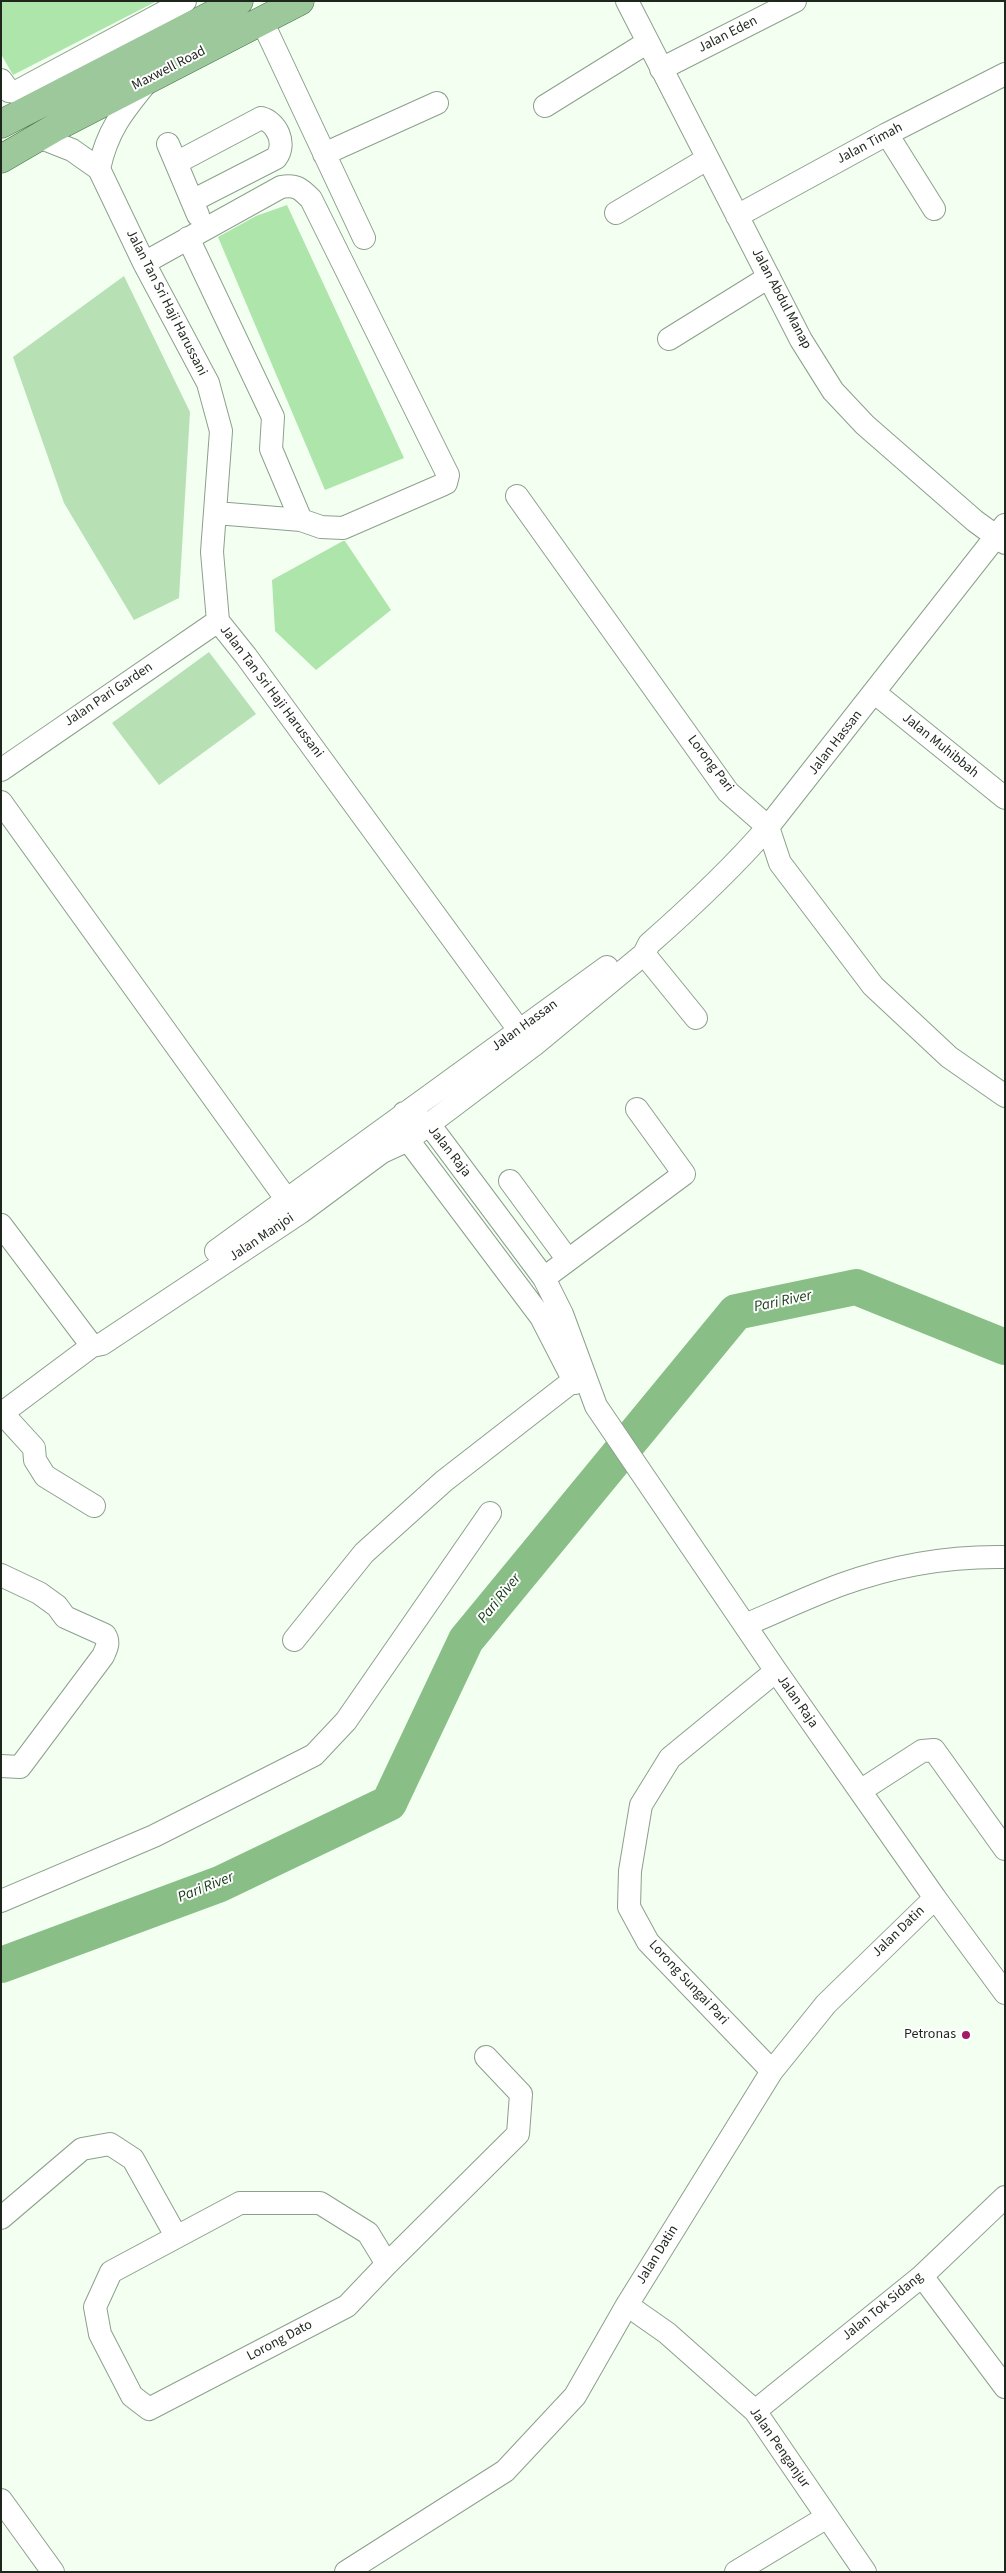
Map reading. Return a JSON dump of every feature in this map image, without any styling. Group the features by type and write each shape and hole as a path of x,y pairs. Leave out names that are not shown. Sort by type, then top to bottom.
{"main road":[{"name":"Maxwell Road","path":"1,159 300,1"},
{"name":"Maxwell Road","path":"6,119 221,5"},
{"name":"Maxwell Road","path":"1,148 15,142 39,138"}],"street":[{"path":"1,80 9,91 16,92 185,1"},
{"name":"Jalan Abdul Manap","path":"627,1 801,340 833,391 865,425 975,521 1002,534"},
{"name":"Jalan Eden","path":"662,69 795,1"},
{"path":"221,5 237,34"},
{"path":"262,21 364,238"},
{"path":"545,106 648,42"},
{"name":"Jalan Timah","path":"737,216 887,134 1005,74"},
{"path":"99,169 104,147 115,122 150,79"},
{"path":"324,154 437,103"},
{"path":"192,201 276,158 281,152 282,143 270,120 261,118 172,153 192,201 197,234 273,417 271,448 301,520"},
{"path":"887,134 934,209"},
{"name":"Jalan Tan Sri Haji Harussani","path":"39,138 72,150 99,169 144,263 208,383 221,431 212,552 218,621 246,656 527,1037"},
{"path":"616,213 707,158"},
{"path":"144,263 281,187 292,185 300,188 311,199 448,475 446,483 342,528 321,527 301,520 216,512"},
{"path":"669,339 770,277"},
{"name":"Lorong Pari","path":"517,496 728,792 768,827"},
{"name":"Jalan Hassan","path":"429,1124 527,1037 636,946 646,949 734,866 768,827 1002,534"},
{"name":"Jalan Pari Garden","path":"1,770 218,621"},
{"name":"Jalan Muhibbah","path":"875,693 1005,798"},
{"path":"1,802 287,1200"},
{"path":"768,827 780,863 873,986 948,1057 1005,1096"},
{"path":"646,949 696,1018"},
{"name":"Jalan Hassan","path":"404,1113 527,1037"},
{"path":"544,1278 684,1174 637,1109"},
{"name":"Jalan Manjoi","path":"92,1346 97,1336 287,1200 404,1113"},
{"name":"Jalan Raja","path":"404,1113 429,1124 544,1278 562,1314 596,1406 776,1671 935,1898 1005,1993"},
{"name":"Jalan Raja","path":"404,1113 408,1140 541,1317 582,1396 596,1406"},
{"name":"Jalan Manjoi","path":"2,1414 92,1346 102,1344 301,1212 382,1152 408,1140 429,1124"},
{"path":"510,1181 568,1260"},
{"path":"1,1226 92,1346"},
{"path":"294,1640 364,1552 444,1480 574,1380"},
{"path":"2,1414 34,1448 35,1460 45,1476 94,1506"},
{"path":"1,1902 154,1836 314,1755 346,1722 490,1512"},
{"path":"745,1625 841,1584 900,1568 945,1560 1005,1557"},
{"path":"1,1575 39,1593 57,1606 65,1617 105,1635 107,1639 107,1647 103,1656 20,1768 1,1766"},
{"name":"Lorong Sungai Pari","path":"772,2072 648,1942 629,1907 630,1871 641,1805 670,1758 776,1671"},
{"path":"860,1791 922,1751 934,1750 1005,1849"},
{"name":"Jalan Datin","path":"346,2572 505,2472 575,2396 626,2305 772,2072 826,2004 935,1898"},
{"path":"387,2264 518,2134 521,2094 486,2057"},
{"path":"1,2218 82,2149 110,2144 134,2159 176,2236"},
{"name":"Jalan Tok Sidang","path":"755,2411 922,2276 1005,2197"},
{"name":"Lorong Dato","path":"240,2203 320,2203 368,2233 387,2264 347,2306 148,2409 132,2396 100,2334 96,2307 111,2272 176,2236 240,2203"},
{"path":"922,2276 1005,2387"},
{"name":"Jalan Penganjur","path":"626,2305 667,2333 755,2411 865,2572"},
{"path":"1,2500 53,2572"},
{"path":"743,2570 827,2517"}],"green space":[{"path":"124,276 190,412 179,598 134,620 64,503 13,357"},
{"path":"209,652 256,714 159,785 112,723"}],"building":[{"path":"1,1 157,1 13,75 1,54"},
{"path":"287,205 404,458 325,490 218,237 256,216"},
{"path":"345,541 391,610 316,670 275,631 272,580"}],"waterway":[{"name":"Pari River","path":"1,1965 220,1884 389,1803 466,1640 736,1312 856,1287 1005,1347"}],"place":[{"name":"Petronas","path":"966,2035"}]}
